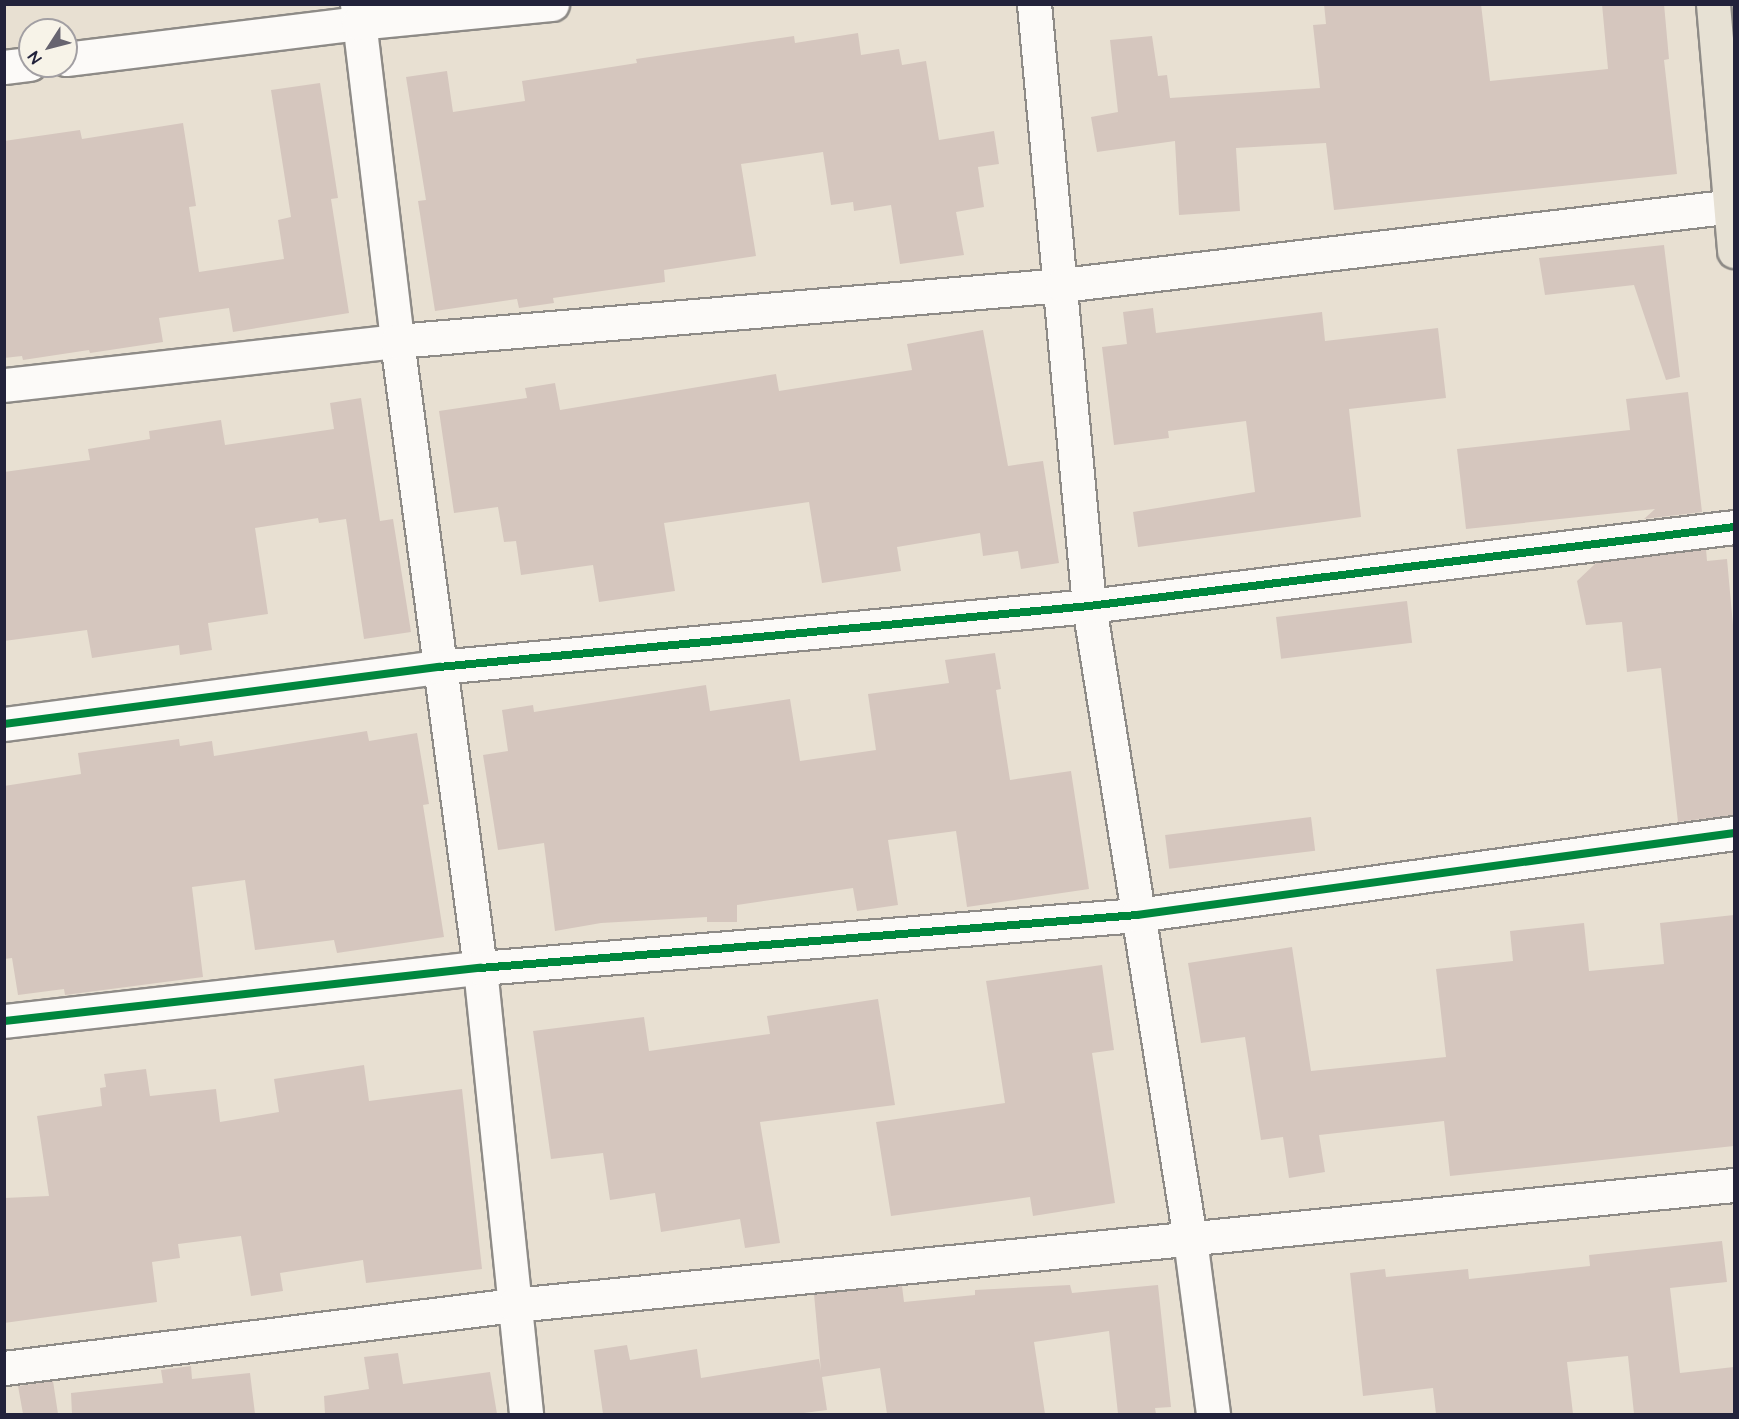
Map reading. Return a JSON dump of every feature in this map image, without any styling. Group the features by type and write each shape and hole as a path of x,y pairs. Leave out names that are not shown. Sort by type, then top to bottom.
{"main road":[{"path":"1713,4 1733,206 1734,251"}],"street":[{"path":"78,57 358,14 552,4"},
{"path":"1034,4 1062,285 1089,606 1190,1239 1213,1414"},
{"path":"358,14 397,341 480,968 525,1414"},
{"path":"4,385 397,341 1062,285 1733,206"},
{"path":"4,724 439,667 1089,606 1734,527"},
{"path":"4,1021 480,968 1137,915 1734,834"},
{"path":"4,1368 514,1305 1734,1185"}],"building":[{"path":"1324,4 1481,4 1490,81 1608,69 1602,4 1664,4 1669,59 1664,60 1677,174 1334,210 1326,143 1236,148 1240,211 1179,215 1175,141 1097,152 1091,117 1118,112 1110,40 1152,36 1158,76 1167,75 1170,98 1320,88 1313,25 1326,24"},
{"path":"858,33 861,55 899,49 902,65 926,61 939,140 994,131 999,164 978,167 984,207 956,212 964,255 900,264 891,205 854,211 853,202 831,205 823,152 741,164 756,256 664,270 665,282 553,298 554,303 519,308 517,299 435,311 418,201 426,200 406,77 447,71 453,112 525,101 522,81 637,63 636,59 794,36 795,43"},
{"path":"320,83 338,198 331,199 349,313 233,332 229,308 159,318 163,342 23,360 22,356 4,358 4,141 80,130 82,139 183,123 196,206 189,207 199,272 284,259 278,220 291,217 271,90"},
{"path":"1664,245 1680,377 1666,380 1634,285 1545,295 1539,258"},
{"path":"1153,308 1156,333 1322,312 1325,341 1438,328 1446,398 1349,409 1361,517 1138,547 1133,512 1255,492 1246,421 1168,431 1169,438 1114,445 1102,347 1127,344 1123,312"},
{"path":"983,330 1008,466 1043,461 1059,563 1021,569 1018,551 983,556 980,533 897,547 901,571 822,583 809,502 664,523 675,591 599,602 593,565 521,575 516,541 504,542 498,507 454,513 439,411 527,398 525,388 555,383 560,410 776,374 779,391 912,370 907,344"},
{"path":"1688,392 1702,512 1644,519 1655,509 1466,529 1457,449 1630,430 1626,399"},
{"path":"361,398 380,521 393,519 411,632 364,639 346,519 319,523 318,518 255,528 268,614 208,623 212,650 180,655 179,645 92,658 87,630 4,641 4,472 90,460 88,449 150,439 149,431 221,420 225,445 334,429 330,403"},
{"path":"1706,549 1707,561 1727,559 1734,636 1734,815 1678,822 1661,668 1627,672 1622,622 1586,625 1577,581 1596,563"},
{"path":"1407,601 1412,643 1281,659 1276,617"},
{"path":"995,653 1001,689 996,690 1010,780 1071,771 1089,889 967,907 956,831 888,840 898,905 857,911 853,888 737,905 737,922 707,922 707,917 601,923 555,931 544,843 498,850 483,755 508,751 502,710 533,705 534,712 706,685 710,711 790,699 800,761 876,750 868,694 949,683 945,660"},
{"path":"367,731 369,741 417,733 429,804 423,805 444,937 337,953 334,940 255,950 245,880 192,887 203,977 65,995 64,989 18,995 12,958 4,959 4,786 81,774 78,753 179,739 180,746 212,741 214,756"},
{"path":"1311,817 1315,851 1169,869 1165,835"},
{"path":"1734,915 1734,1146 1450,1176 1444,1121 1319,1135 1325,1172 1289,1178 1283,1137 1261,1140 1245,1037 1201,1043 1188,963 1292,947 1311,1071 1446,1057 1436,969 1513,961 1510,931 1584,923 1589,971 1664,964 1660,923"},
{"path":"1102,965 1114,1050 1092,1053 1115,1203 1033,1216 1030,1197 891,1216 876,1122 1005,1103 986,981"},
{"path":"878,999 895,1105 760,1122 780,1243 745,1248 740,1219 661,1232 655,1193 610,1200 603,1153 551,1159 533,1031 644,1017 649,1051 770,1034 767,1016"},
{"path":"364,1065 369,1101 462,1089 482,1269 366,1283 363,1260 280,1273 283,1291 251,1296 241,1236 178,1244 180,1258 152,1262 157,1302 4,1323 4,1198 49,1196 37,1116 102,1106 100,1088 106,1087 104,1074 146,1069 150,1096 216,1089 220,1122 279,1112 274,1079"},
{"path":"1722,1241 1727,1282 1670,1288 1680,1373 1734,1367 1734,1414 1634,1414 1628,1356 1567,1362 1573,1414 1436,1414 1433,1388 1363,1396 1350,1273 1385,1269 1386,1277 1468,1269 1469,1279 1590,1266 1589,1255"},
{"path":"1070,1285 1072,1293 1158,1285 1171,1407 1155,1408 1156,1414 1118,1414 1109,1331 1034,1342 1045,1414 887,1414 880,1368 822,1377 827,1410 796,1414 603,1414 594,1350 627,1345 630,1360 697,1349 701,1378 819,1359 821,1371 814,1294 902,1286 904,1302 975,1295 975,1290"},
{"path":"398,1353 403,1384 490,1372 497,1414 325,1414 324,1396 369,1389 364,1357"},
{"path":"191,1366 192,1379 250,1373 255,1414 72,1414 71,1393 163,1383 161,1370"},
{"path":"53,1381 58,1414 23,1414 18,1386"}],"cycle path":[{"path":"4,724 439,667 1089,606 1734,527"},
{"path":"4,1021 480,968 1137,915 1734,833"}]}
